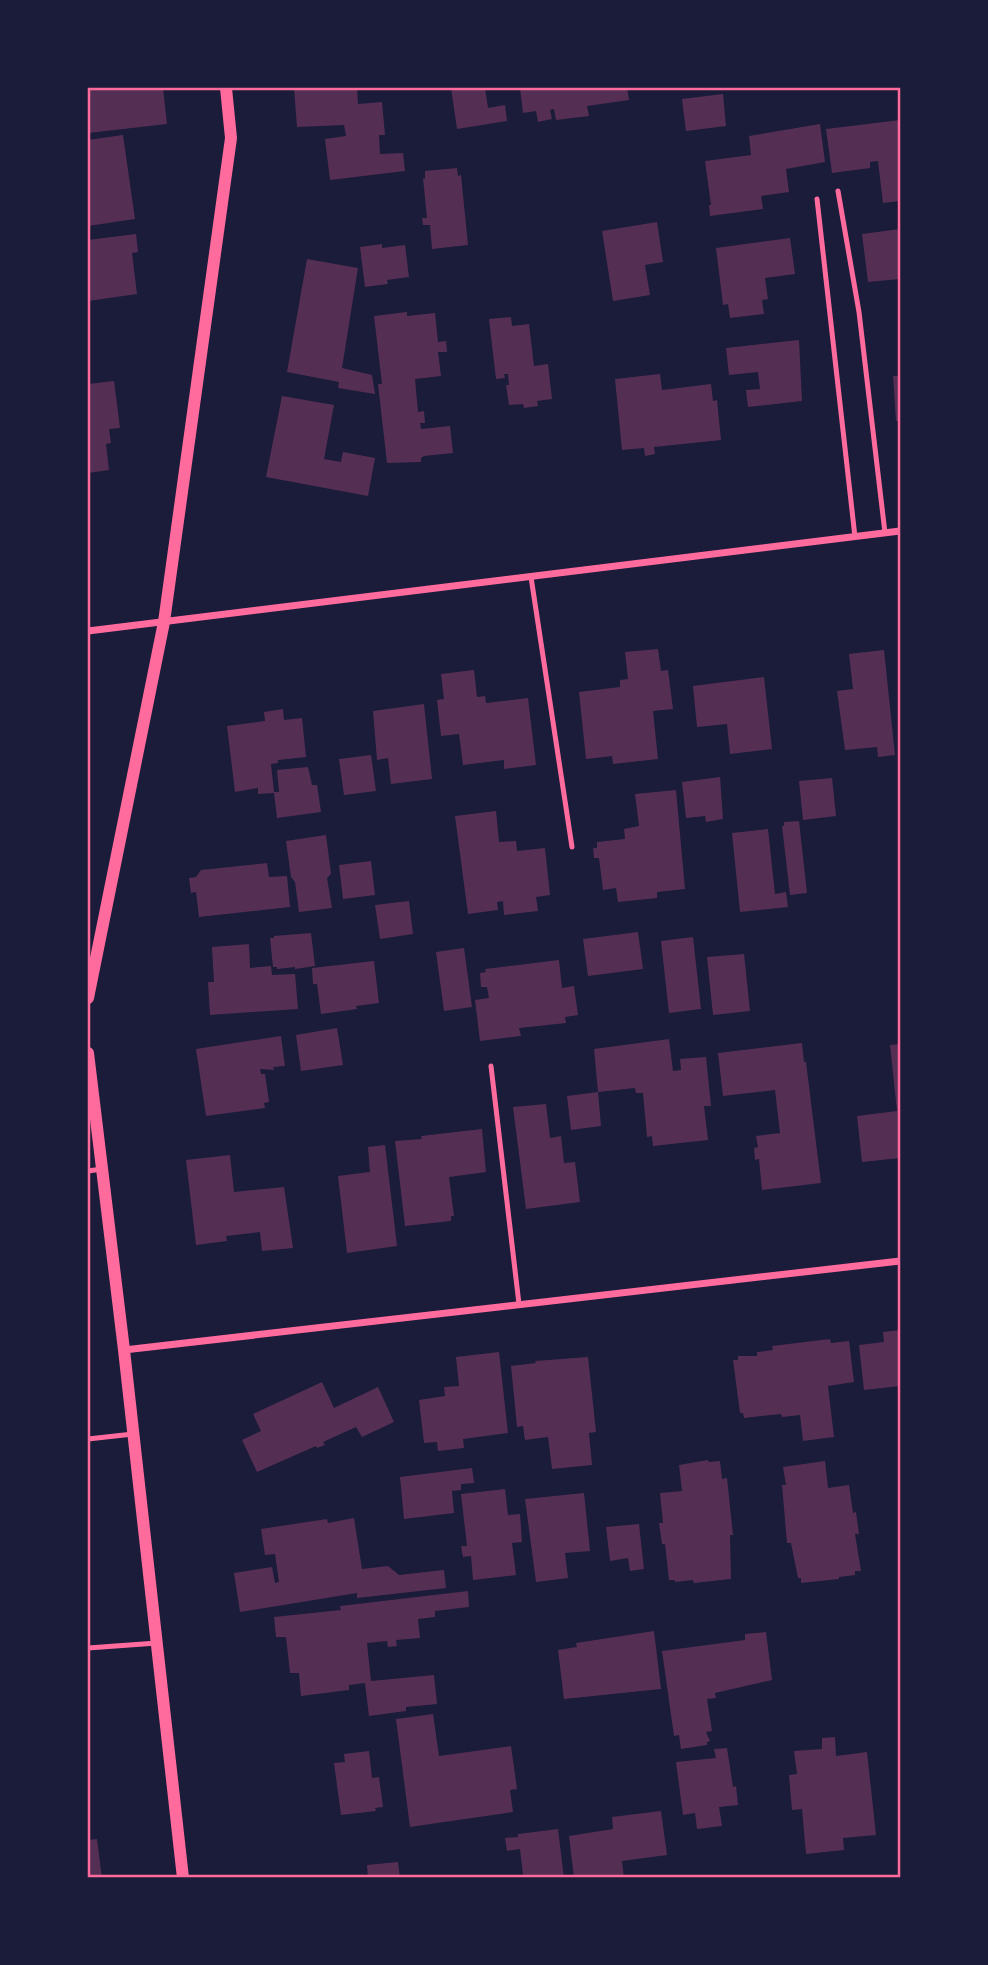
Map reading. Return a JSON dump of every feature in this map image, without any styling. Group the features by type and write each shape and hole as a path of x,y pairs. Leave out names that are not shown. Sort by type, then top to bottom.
{"street":[{"path":"88,998 164,622 232,138 226,88"},
{"path":"88,631 901,531"},
{"path":"88,1053 134,1434 183,1878"},
{"path":"124,1350 901,1261"}],"lane":[{"path":"838,191 859,312 885,533"},
{"path":"817,199 855,537"},
{"path":"531,577 572,847"},
{"path":"491,1066 519,1304"},
{"path":"88,1171 102,1169"},
{"path":"88,1439 134,1434"},
{"path":"88,1648 157,1643"}],"building":[{"path":"88,88 163,88 167,124 88,133"},
{"path":"294,88 357,88 358,104 382,102 385,135 379,135 380,154 403,153 405,171 330,180 325,139 346,136 344,125 297,127"},
{"path":"451,88 485,88 488,108 505,105 507,121 457,129"},
{"path":"520,88 627,88 629,100 587,106 589,116 556,120 554,109 550,110 552,119 538,122 536,111 523,113"},
{"path":"723,94 726,126 686,131 682,99"},
{"path":"900,120 900,201 883,203 878,161 870,162 870,168 832,173 826,129"},
{"path":"820,124 825,162 786,169 789,192 761,196 763,209 710,216 705,161 751,155 749,136"},
{"path":"123,135 135,219 88,226 88,140"},
{"path":"457,168 458,176 461,175 468,245 432,249 430,225 423,225 422,218 427,218 423,178 425,179 425,171"},
{"path":"657,222 663,262 645,265 650,295 613,301 602,231"},
{"path":"900,229 900,279 868,282 862,234"},
{"path":"136,234 138,252 132,253 137,294 88,301 88,240"},
{"path":"790,238 795,274 765,278 768,299 762,300 764,314 730,318 728,304 723,305 716,248"},
{"path":"382,244 382,248 405,245 409,277 387,280 388,284 365,287 360,247"},
{"path":"307,259 358,268 342,368 372,375 375,394 338,388 339,382 287,372"},
{"path":"407,312 407,316 435,313 438,342 446,341 447,352 438,352 441,376 415,379 418,412 424,411 425,423 420,423 421,429 450,426 453,453 424,456 421,462 387,463 374,316"},
{"path":"511,317 512,326 529,324 534,366 548,364 552,399 537,401 538,406 524,408 523,404 509,405 506,385 509,385 508,374 504,374 505,378 496,379 489,319"},
{"path":"799,340 802,401 748,407 746,390 760,389 758,372 729,375 726,348"},
{"path":"660,374 662,390 711,384 713,401 717,400 721,440 654,447 655,454 645,456 644,448 622,450 615,379"},
{"path":"893,376 900,376 900,421 896,421"},
{"path":"114,381 120,428 109,429 111,443 106,444 109,470 88,473 88,384"},
{"path":"282,396 334,405 324,459 341,462 343,452 375,458 368,496 266,477"},
{"path":"658,649 661,671 668,670 673,709 653,711 658,759 613,764 612,756 586,759 579,692 620,687 620,680 628,679 625,652"},
{"path":"884,650 895,755 878,757 877,747 845,750 837,691 853,689 849,654"},
{"path":"474,670 477,697 485,696 486,703 528,698 536,765 504,769 504,760 463,765 459,734 441,736 437,700 444,699 441,674"},
{"path":"764,677 772,749 730,754 727,724 697,727 693,686"},
{"path":"424,704 432,779 391,784 388,758 377,760 373,711"},
{"path":"283,709 284,720 302,718 306,757 278,760 278,763 271,764 274,792 279,792 277,770 308,767 312,785 317,785 321,812 277,818 274,793 258,794 258,788 235,792 227,726 265,721 264,712"},
{"path":"371,755 376,791 344,795 339,759"},
{"path":"720,777 723,819 706,822 705,816 686,818 682,782"},
{"path":"832,778 836,816 803,820 799,781"},
{"path":"676,790 685,889 657,892 657,898 618,902 616,888 603,890 599,858 594,858 593,848 597,848 597,842 625,839 624,829 639,826 635,794"},
{"path":"496,811 499,842 516,841 517,851 545,848 550,895 536,897 538,911 504,915 503,901 497,902 498,910 468,914 455,816"},
{"path":"799,821 807,893 790,895 782,826 784,822"},
{"path":"768,829 775,894 786,892 788,907 740,912 732,833"},
{"path":"326,835 331,874 327,878 332,908 299,912 286,841"},
{"path":"371,861 375,895 343,899 339,865"},
{"path":"267,863 269,877 287,876 290,907 199,917 196,892 191,893 189,878 196,877 201,870"},
{"path":"409,901 413,934 380,939 375,905"},
{"path":"638,932 643,969 588,976 583,939"},
{"path":"311,933 315,966 295,969 273,967 270,938"},
{"path":"693,937 701,1009 669,1013 661,941"},
{"path":"249,944 250,968 271,966 272,975 295,974 298,1009 210,1015 208,982 214,982 212,947"},
{"path":"464,948 472,1007 444,1011 436,952"},
{"path":"744,954 750,1011 713,1015 707,957"},
{"path":"559,960 562,988 574,986 578,1015 565,1017 566,1023 519,1028 521,1036 480,1041 475,1000 489,998 487,987 481,987 480,973 486,972 485,969"},
{"path":"374,961 379,1003 321,1014 312,968"},
{"path":"337,1028 343,1065 301,1071 296,1035"},
{"path":"281,1036 285,1066 273,1067 274,1070 260,1069 261,1074 265,1074 269,1102 264,1103 265,1108 206,1116 196,1049"},
{"path":"669,1039 673,1071 681,1070 680,1059 706,1057 711,1106 704,1106 708,1140 653,1146 652,1136 647,1137 643,1093 636,1093 635,1088 598,1092 594,1049"},
{"path":"802,1043 821,1183 762,1190 759,1159 755,1160 754,1148 758,1147 756,1136 780,1133 775,1090 723,1096 718,1053"},
{"path":"900,1044 900,1158 862,1162 857,1116 897,1111 890,1045"},
{"path":"598,1092 601,1126 571,1130 567,1096"},
{"path":"546,1104 550,1138 561,1136 564,1163 575,1162 580,1202 526,1209 513,1107"},
{"path":"482,1129 486,1172 449,1177 454,1216 451,1216 451,1221 405,1226 395,1141"},
{"path":"385,1145 397,1246 347,1253 338,1176 370,1172 368,1147"},
{"path":"230,1155 234,1192 284,1187 293,1248 262,1251 260,1232 226,1236 227,1241 196,1245 186,1160"},
{"path":"900,1330 900,1386 864,1390 859,1345 884,1342 883,1332"},
{"path":"830,1339 831,1343 849,1341 854,1382 828,1386 834,1437 803,1441 800,1415 744,1418 743,1413 740,1413 733,1360 738,1360 738,1356 757,1356 757,1352 773,1350 772,1346"},
{"path":"499,1352 508,1433 463,1439 464,1448 438,1451 437,1442 424,1443 419,1400 445,1396 444,1387 459,1386 456,1357"},
{"path":"588,1357 596,1432 589,1433 592,1465 552,1469 548,1437 525,1440 523,1426 517,1427 511,1366 536,1363 535,1361"},
{"path":"322,1382 334,1408 378,1387 394,1422 362,1437 356,1427 323,1442 325,1445 316,1446 257,1472 242,1440 261,1431 253,1414"},
{"path":"708,1460 720,1461 722,1479 727,1478 733,1535 730,1535 731,1579 675,1582 669,1580 665,1544 662,1544 659,1523 663,1523 660,1493 682,1491 679,1465"},
{"path":"825,1461 828,1488 849,1485 853,1513 856,1512 859,1534 855,1534 861,1571 839,1579 801,1583 791,1543 787,1543 783,1467"},
{"path":"472,1468 474,1483 461,1484 461,1490 452,1491 454,1513 404,1519 400,1477"},
{"path":"505,1489 508,1515 520,1514 522,1542 512,1543 516,1575 473,1580 471,1556 463,1557 461,1546 467,1546 461,1494"},
{"path":"584,1493 590,1551 565,1553 568,1578 536,1582 525,1499"},
{"path":"354,1518 362,1569 388,1566 399,1575 444,1570 446,1588 357,1598 357,1593 240,1612 234,1573 272,1567 275,1583 279,1582 275,1554 265,1555 261,1529 327,1519 328,1523"},
{"path":"639,1524 644,1569 630,1571 628,1558 610,1561 606,1527"},
{"path":"468,1591 469,1607 435,1611 435,1617 418,1619 420,1638 396,1640 397,1646 388,1647 387,1641 367,1643 371,1681 434,1675 437,1704 406,1707 406,1711 369,1716 365,1683 349,1685 349,1690 301,1696 299,1673 290,1673 286,1637 276,1637 274,1617 341,1610 340,1606"},
{"path":"654,1631 661,1689 564,1699 558,1650 577,1647 576,1643"},
{"path":"766,1632 772,1680 715,1693 716,1698 707,1699 712,1731 706,1732 710,1741 707,1745 681,1749 679,1735 674,1736 662,1651 745,1640 745,1634"},
{"path":"433,1714 439,1756 511,1746 517,1789 510,1790 513,1812 410,1827 396,1719"},
{"path":"835,1737 836,1756 867,1752 876,1835 843,1838 844,1850 806,1854 802,1809 792,1810 789,1775 797,1774 794,1751 822,1749 822,1738"},
{"path":"727,1748 738,1805 719,1807 722,1826 697,1829 695,1813 683,1815 676,1762 716,1758 714,1749"},
{"path":"369,1751 372,1778 379,1777 383,1807 375,1808 376,1811 341,1815 334,1763 345,1762 344,1754"},
{"path":"661,1811 667,1855 622,1861 624,1878 574,1878 569,1836 613,1829 612,1817"},
{"path":"558,1829 564,1878 514,1878 523,1875 520,1849 507,1851 505,1838"},
{"path":"97,1839 102,1878 88,1878 88,1840"},
{"path":"398,1862 400,1878 368,1878 367,1865"}]}
